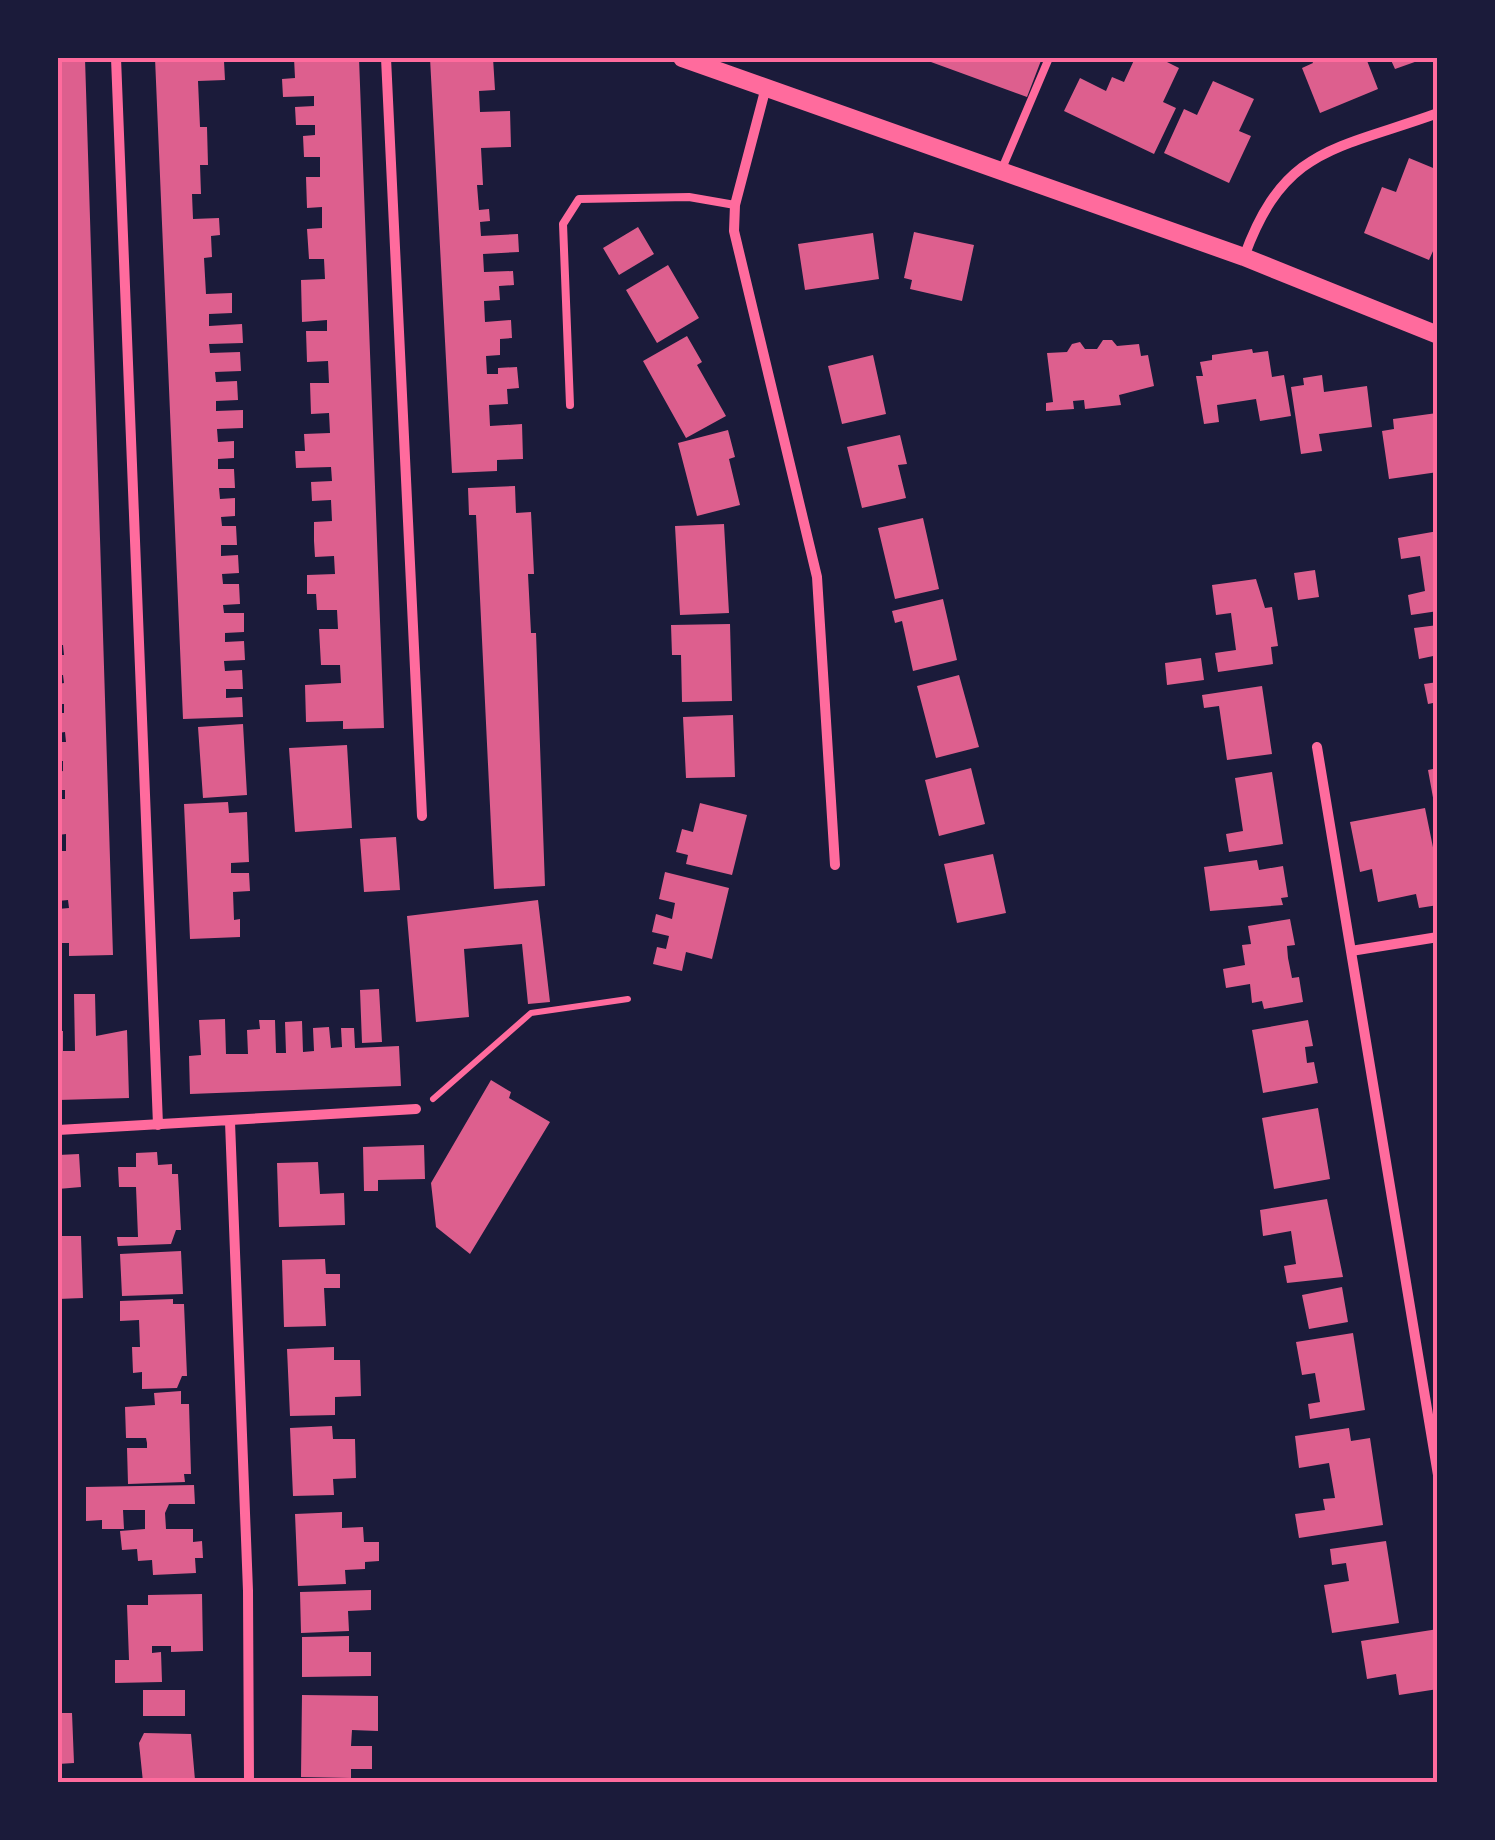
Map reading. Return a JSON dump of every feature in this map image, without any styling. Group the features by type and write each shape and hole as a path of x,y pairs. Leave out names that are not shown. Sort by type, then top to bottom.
{"street":[{"path":"116,58 158,1125"},
{"path":"386,58 422,816"},
{"path":"682,58 1244,258 1438,334"},
{"path":"766,87 735,205 734,231 817,577 836,866"},
{"path":"1244,258 1266,203 1290,174 1327,153 1438,112"},
{"path":"1317,747 1438,1475"},
{"path":"1350,950 1438,937"},
{"path":"58,1130 416,1110"},
{"path":"230,1122 248,1591 249,1782"}],"lane":[{"path":"1001,170 1049,58"},
{"path":"570,405 563,224 578,200 689,196 735,205"}],"path":[{"path":"416,1110 446,1091 530,1013 628,999"}],"building":[{"path":"58,58 85,58 113,955 69,956 69,943 58,943 58,909 69,908 68,900 58,901 58,851 66,851 66,834 58,835 58,799 65,799 65,790 58,790 58,772 63,771 63,761 58,761 58,742 66,742 65,732 58,733 58,713 64,713 64,704 58,704 58,684 64,683 63,675 58,675 58,655 64,655 63,645 58,645"},
{"path":"155,58 224,61 225,80 198,81 200,127 207,127 208,165 200,165 201,194 192,194 193,219 219,218 220,235 211,236 212,257 204,258 206,294 232,293 232,313 209,314 209,326 242,324 243,343 209,344 210,353 240,352 241,371 215,372 216,382 237,381 238,400 216,401 216,411 243,410 243,428 217,429 218,442 234,441 234,458 218,459 218,469 234,469 235,488 219,488 220,499 235,498 235,516 221,517 222,526 236,526 237,545 221,545 221,556 238,555 239,573 222,574 223,584 239,584 240,604 223,605 224,613 244,613 244,632 225,633 225,642 244,641 245,660 224,661 225,671 242,670 243,689 226,689 226,698 242,697 243,717 183,719"},
{"path":"294,58 359,58 384,728 343,729 343,721 306,722 305,685 341,683 340,665 321,665 319,629 338,629 337,610 317,610 316,594 307,594 307,575 335,574 334,556 315,557 314,522 332,521 331,500 312,501 311,482 332,481 331,467 296,468 295,451 305,451 304,434 330,433 329,413 311,414 310,383 329,383 328,361 307,362 306,331 327,331 327,320 302,322 301,280 325,279 324,259 309,259 307,229 322,228 322,207 307,208 306,177 320,177 320,157 304,157 303,136 315,135 315,125 296,125 295,107 314,106 314,96 283,97 282,79 295,78"},
{"path":"430,58 493,58 495,90 479,91 480,112 510,111 511,147 481,148 483,185 477,185 479,210 489,209 490,221 480,222 481,236 518,234 519,252 483,254 484,272 513,271 514,285 499,286 500,300 484,301 485,322 511,320 512,338 500,339 500,355 486,356 487,374 498,374 498,368 517,367 519,388 507,389 508,404 489,405 490,426 522,424 523,459 497,460 497,471 452,473"},
{"path":"920,58 1042,58 1027,97"},
{"path":"1135,58 1159,58 1179,68 1163,102 1176,108 1154,154 1064,111 1080,78 1106,91 1112,77 1124,82"},
{"path":"1311,58 1366,58 1378,89 1320,113 1302,68 1313,63"},
{"path":"1390,58 1426,58 1395,69"},
{"path":"1213,81 1254,99 1239,131 1251,136 1229,183 1164,153 1184,109 1197,115"},
{"path":"1409,158 1438,170 1438,240 1429,260 1364,233 1382,187 1396,192"},
{"path":"638,227 654,254 619,275 603,248"},
{"path":"914,232 974,245 962,301 910,289 912,280 904,278"},
{"path":"873,233 879,279 805,290 798,244"},
{"path":"668,265 699,318 657,343 626,290"},
{"path":"687,336 702,362 697,365 726,416 686,438 643,361"},
{"path":"1103,340 1112,340 1117,346 1139,344 1141,356 1148,355 1154,386 1119,395 1121,405 1085,409 1084,400 1073,401 1074,409 1046,411 1046,403 1053,402 1047,353 1067,352 1072,344 1080,342 1085,349 1097,349"},
{"path":"1252,349 1253,353 1268,351 1272,377 1284,375 1291,416 1260,421 1256,399 1217,405 1219,422 1204,424 1196,376 1203,376 1200,362 1212,360 1212,355"},
{"path":"873,355 886,414 842,424 828,366"},
{"path":"1322,375 1324,392 1367,386 1372,427 1319,434 1322,451 1301,454 1291,387 1304,385 1303,378"},
{"path":"1437,413 1438,472 1389,479 1382,431 1394,429 1393,419"},
{"path":"728,430 735,457 729,459 740,505 697,516 678,443"},
{"path":"900,435 907,464 898,465 906,498 862,508 847,447"},
{"path":"515,486 516,513 531,512 534,574 528,574 531,633 536,633 545,886 494,889 476,515 469,515 468,488"},
{"path":"923,518 939,589 895,599 878,528"},
{"path":"724,524 729,613 680,615 675,526"},
{"path":"1438,531 1438,611 1411,615 1408,595 1425,591 1420,556 1401,559 1398,538"},
{"path":"1315,570 1319,597 1298,600 1294,573"},
{"path":"1256,579 1265,608 1272,607 1278,646 1271,647 1273,664 1218,672 1215,653 1236,650 1231,613 1216,615 1212,585"},
{"path":"943,599 957,660 913,671 902,621 895,623 892,611"},
{"path":"730,624 732,701 682,702 681,655 672,655 671,625"},
{"path":"1438,625 1438,655 1419,659 1414,628"},
{"path":"1201,658 1204,680 1167,685 1165,663"},
{"path":"959,675 979,747 936,758 917,686"},
{"path":"1438,682 1438,702 1428,704 1424,684"},
{"path":"1262,686 1272,754 1227,760 1219,706 1204,708 1202,695"},
{"path":"733,715 735,777 686,778 683,717"},
{"path":"243,724 247,795 203,798 198,727"},
{"path":"347,745 352,828 295,832 289,748"},
{"path":"971,768 985,824 939,836 925,780"},
{"path":"1438,768 1438,814 1436,814 1428,770"},
{"path":"1272,772 1283,844 1229,852 1226,834 1243,831 1235,778"},
{"path":"228,802 229,813 247,812 249,862 231,863 231,873 249,873 250,891 233,892 234,920 240,919 240,937 190,939 184,804"},
{"path":"700,803 747,815 732,875 686,864 688,855 676,852 682,829 693,832"},
{"path":"1425,808 1438,872 1438,905 1419,908 1416,894 1378,902 1372,869 1360,872 1350,822"},
{"path":"396,837 400,890 364,892 360,839"},
{"path":"993,854 1006,913 957,923 944,864"},
{"path":"1257,860 1259,870 1283,866 1288,897 1281,898 1283,905 1210,911 1204,867"},
{"path":"665,872 729,888 712,959 686,952 682,971 653,964 657,947 666,949 669,936 652,932 656,914 672,919 675,903 659,899"},
{"path":"538,900 550,1002 528,1004 522,944 464,949 469,1017 416,1022 407,916"},
{"path":"1290,919 1295,945 1287,946 1288,958 1292,978 1299,977 1303,1002 1264,1009 1262,1001 1252,1003 1250,984 1226,988 1223,969 1245,965 1242,945 1251,944 1248,926"},
{"path":"379,989 382,1042 362,1043 360,990"},
{"path":"74,994 95,994 96,1036 127,1030 129,1098 58,1100 58,1031 63,1031 63,1051 75,1051"},
{"path":"225,1019 226,1054 248,1054 247,1030 260,1029 259,1020 275,1020 276,1053 286,1053 285,1022 302,1021 303,1052 314,1051 313,1028 329,1027 331,1048 342,1047 341,1028 354,1028 355,1048 399,1046 401,1086 190,1094 189,1056 201,1055 199,1020"},
{"path":"1308,1020 1313,1046 1305,1047 1307,1063 1314,1062 1318,1083 1263,1093 1252,1030"},
{"path":"491,1080 511,1092 509,1098 550,1122 470,1254 436,1227 431,1183"},
{"path":"1318,1108 1330,1179 1274,1189 1262,1118"},
{"path":"424,1145 425,1179 378,1180 378,1191 364,1191 363,1147"},
{"path":"157,1152 158,1165 172,1164 172,1174 178,1174 181,1230 176,1230 171,1244 118,1246 117,1237 138,1237 136,1187 119,1187 118,1167 136,1167 136,1153"},
{"path":"79,1154 81,1187 58,1189 58,1155"},
{"path":"318,1162 320,1194 344,1193 345,1225 279,1227 277,1163"},
{"path":"1327,1199 1343,1277 1287,1283 1284,1266 1296,1264 1291,1231 1263,1236 1260,1210"},
{"path":"58,1236 81,1236 83,1298 58,1299"},
{"path":"181,1251 183,1294 122,1296 120,1254"},
{"path":"325,1259 326,1274 340,1274 340,1288 324,1288 326,1326 284,1327 282,1260"},
{"path":"1342,1287 1348,1322 1309,1329 1302,1295"},
{"path":"173,1299 173,1304 184,1304 187,1376 182,1376 177,1388 142,1389 142,1372 133,1373 132,1347 140,1347 139,1320 120,1321 120,1301"},
{"path":"1353,1333 1365,1410 1310,1419 1308,1404 1320,1402 1315,1373 1302,1375 1296,1342"},
{"path":"334,1347 334,1360 360,1360 361,1396 335,1397 335,1415 290,1416 287,1349"},
{"path":"181,1391 181,1404 189,1404 191,1474 184,1474 185,1482 128,1484 127,1448 147,1448 147,1443 146,1438 126,1438 125,1407 155,1405 154,1393"},
{"path":"332,1426 333,1439 355,1439 356,1478 333,1479 334,1495 293,1496 290,1428"},
{"path":"1349,1428 1351,1441 1370,1438 1383,1525 1299,1538 1295,1514 1325,1510 1323,1499 1335,1498 1329,1463 1299,1468 1295,1436"},
{"path":"194,1485 195,1504 169,1504 165,1513 166,1529 193,1529 193,1542 202,1541 203,1558 195,1558 196,1573 153,1575 152,1560 138,1561 137,1549 122,1550 120,1531 145,1529 145,1510 123,1510 124,1529 102,1529 102,1520 86,1521 86,1487"},
{"path":"342,1512 342,1528 363,1527 364,1542 379,1542 379,1561 365,1562 365,1569 345,1570 346,1584 298,1586 295,1514"},
{"path":"1386,1541 1399,1623 1332,1633 1324,1585 1349,1581 1346,1563 1332,1565 1330,1549"},
{"path":"371,1590 371,1610 348,1611 349,1631 301,1633 300,1592"},
{"path":"202,1594 203,1651 171,1652 171,1646 152,1646 152,1653 161,1652 162,1682 115,1683 115,1660 129,1660 127,1605 148,1605 148,1595"},
{"path":"1438,1629 1438,1689 1399,1695 1396,1674 1367,1679 1361,1641"},
{"path":"349,1636 349,1652 371,1652 371,1676 302,1677 302,1637"},
{"path":"143,1690 185,1690 185,1716 143,1716"},
{"path":"302,1695 378,1696 378,1731 352,1730 351,1746 372,1746 372,1769 351,1769 351,1778 301,1777"},
{"path":"58,1713 72,1713 74,1763 58,1764"},
{"path":"144,1733 191,1734 195,1780 143,1782 139,1743"}]}
